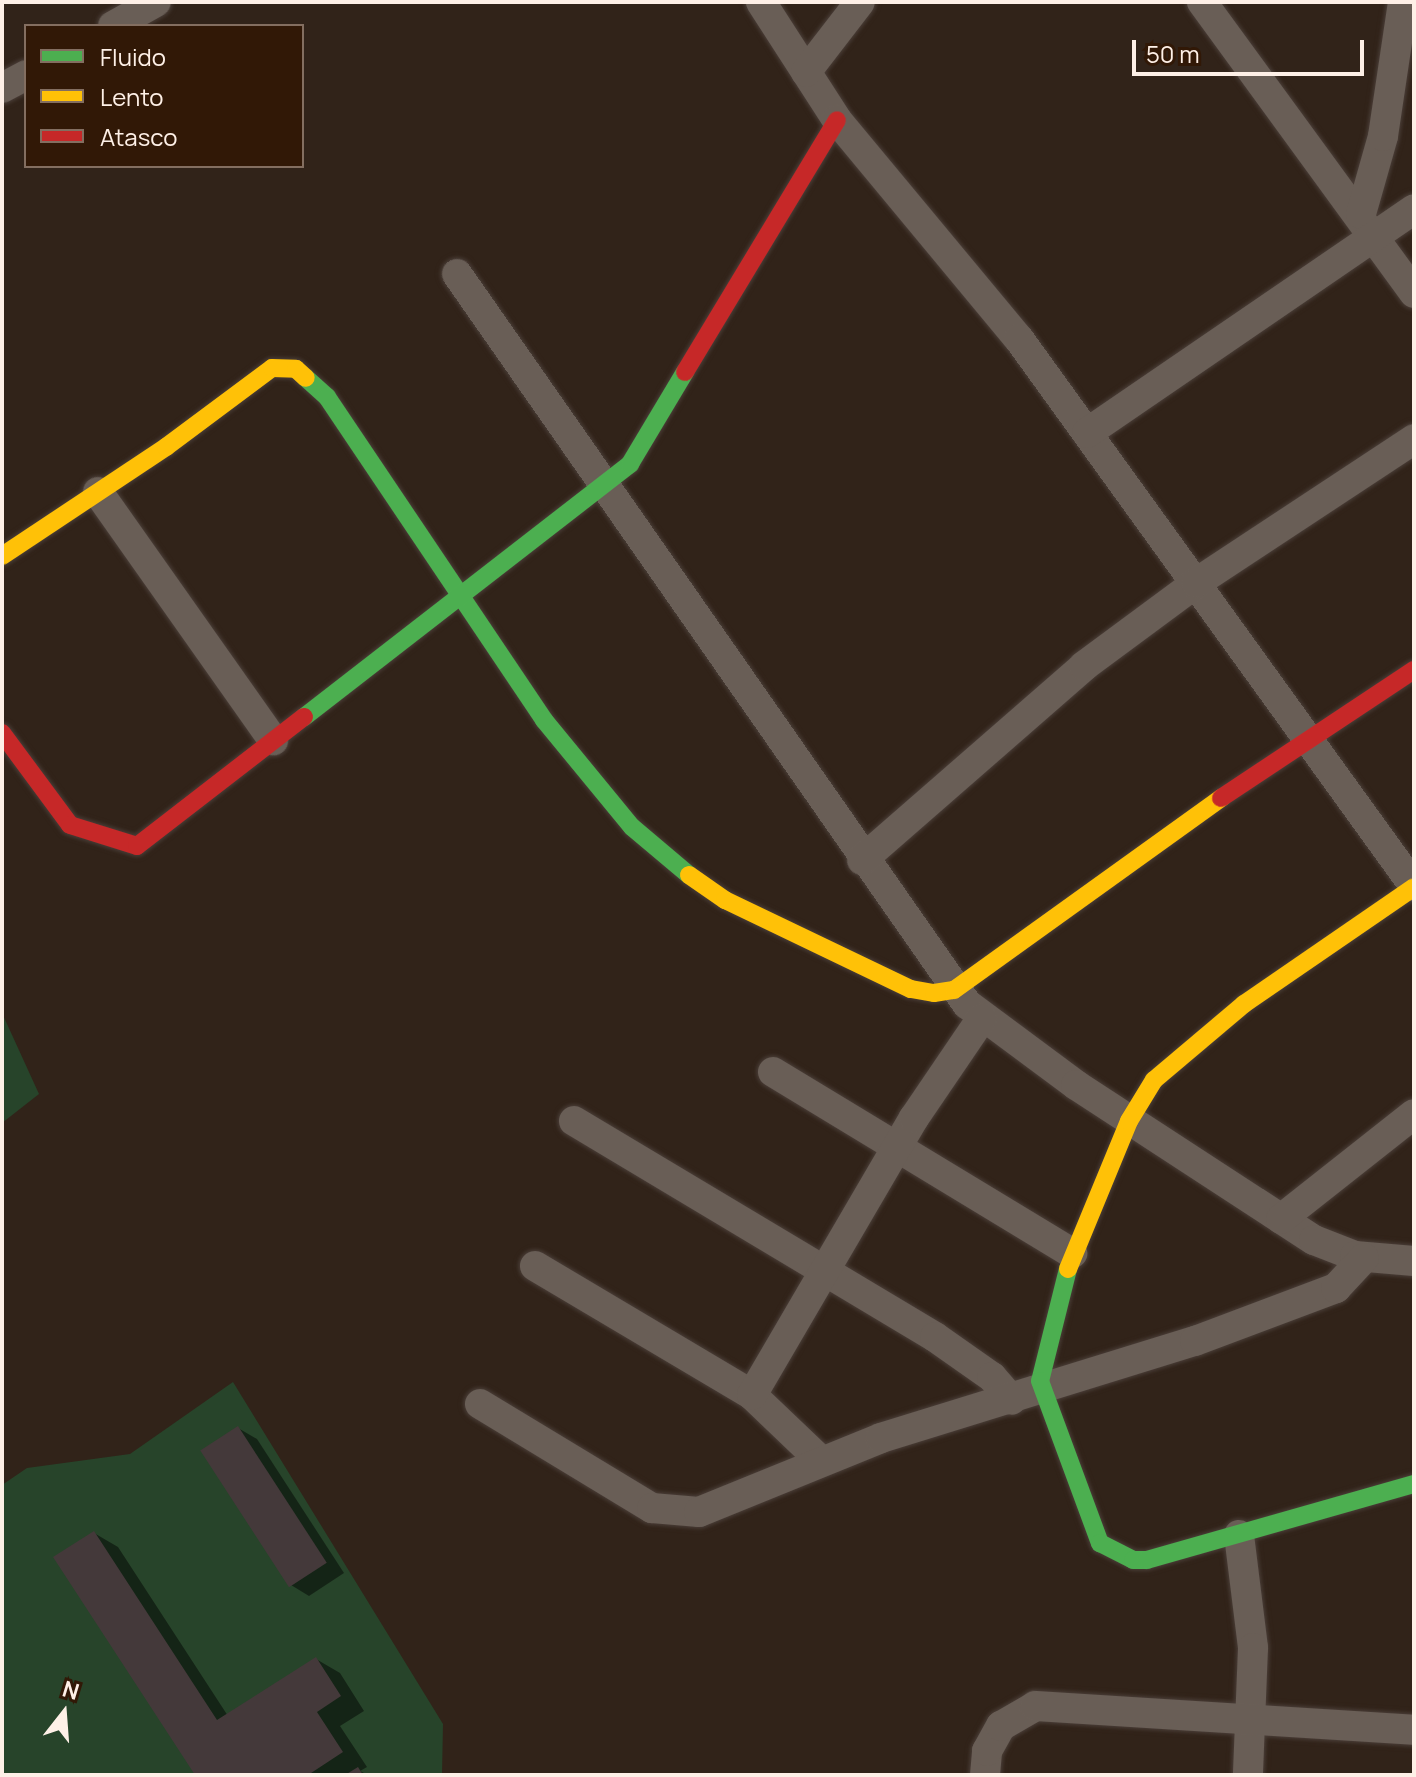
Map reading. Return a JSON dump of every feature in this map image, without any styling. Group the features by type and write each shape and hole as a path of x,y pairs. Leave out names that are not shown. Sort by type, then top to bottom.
{"street":[{"path":"117,24 156,2"},
{"path":"761,2 837,120 1019,339 1414,887 1244,1004 1169,1064 1129,1121 1072,1253 1044,1354 1042,1391 1100,1543 1109,1550 1147,1560 1414,1484"},
{"path":"806,72 860,2"},
{"path":"1202,2 1414,293"},
{"path":"1367,226 1403,2"},
{"path":"2,88 24,76"},
{"path":"2,733 70,825 137,846 630,464 837,120"},
{"path":"1087,433 1367,226 1414,209"},
{"path":"457,274 954,990 982,1018 1129,1121 1281,1219 1334,1249 1364,1258 1414,1261"},
{"path":"2,556 272,368 296,369 327,397 458,597 544,720 661,856 725,900 852,962 923,992 954,990 1144,850 1414,670"},
{"path":"862,860 1084,666 1196,583 1414,439"},
{"path":"98,492 273,740"},
{"path":"752,1395 801,1305 829,1270 896,1149 982,1018"},
{"path":"773,1072 1072,1253"},
{"path":"1281,1219 1414,1114"},
{"path":"574,1121 829,1270 992,1377 1012,1400"},
{"path":"480,1404 621,1491 667,1512 716,1508 820,1460 1042,1391 1336,1288 1364,1258"},
{"path":"535,1266 752,1395 820,1460"},
{"path":"1239,1535 1250,1611 1248,1775"},
{"path":"985,1775 987,1751 1001,1726 1035,1706 1251,1717 1414,1730"}],"green space":[{"path":"2,1013 39,1094 2,1123"},
{"path":"233,1382 443,1724 442,1775 2,1775 2,1485 27,1468 130,1454"}],"building":[{"path":"238,1426 327,1563 289,1587 200,1451"},
{"path":"94,1531 217,1720 316,1657 341,1696 317,1712 343,1752 308,1775 195,1775 53,1557"},
{"path":"358,1767 363,1775 345,1775"}],"traffic: fast":[{"path":"304,717 630,464 685,372"},
{"path":"306,378 327,397 544,720 632,827 689,875"},
{"path":"1068,1269 1040,1381 1100,1543 1133,1560 1147,1560 1414,1484"}],"traffic: slow":[{"path":"2,556 166,447 272,368 296,369 306,378"},
{"path":"689,875 725,900 911,989 934,993 954,990 1221,798"},
{"path":"1068,1269 1129,1121 1154,1080 1244,1004 1414,887"}],"traffic: jam":[{"path":"685,372 837,120"},
{"path":"1221,798 1414,670"},
{"path":"2,733 70,825 137,846 304,717"}]}
